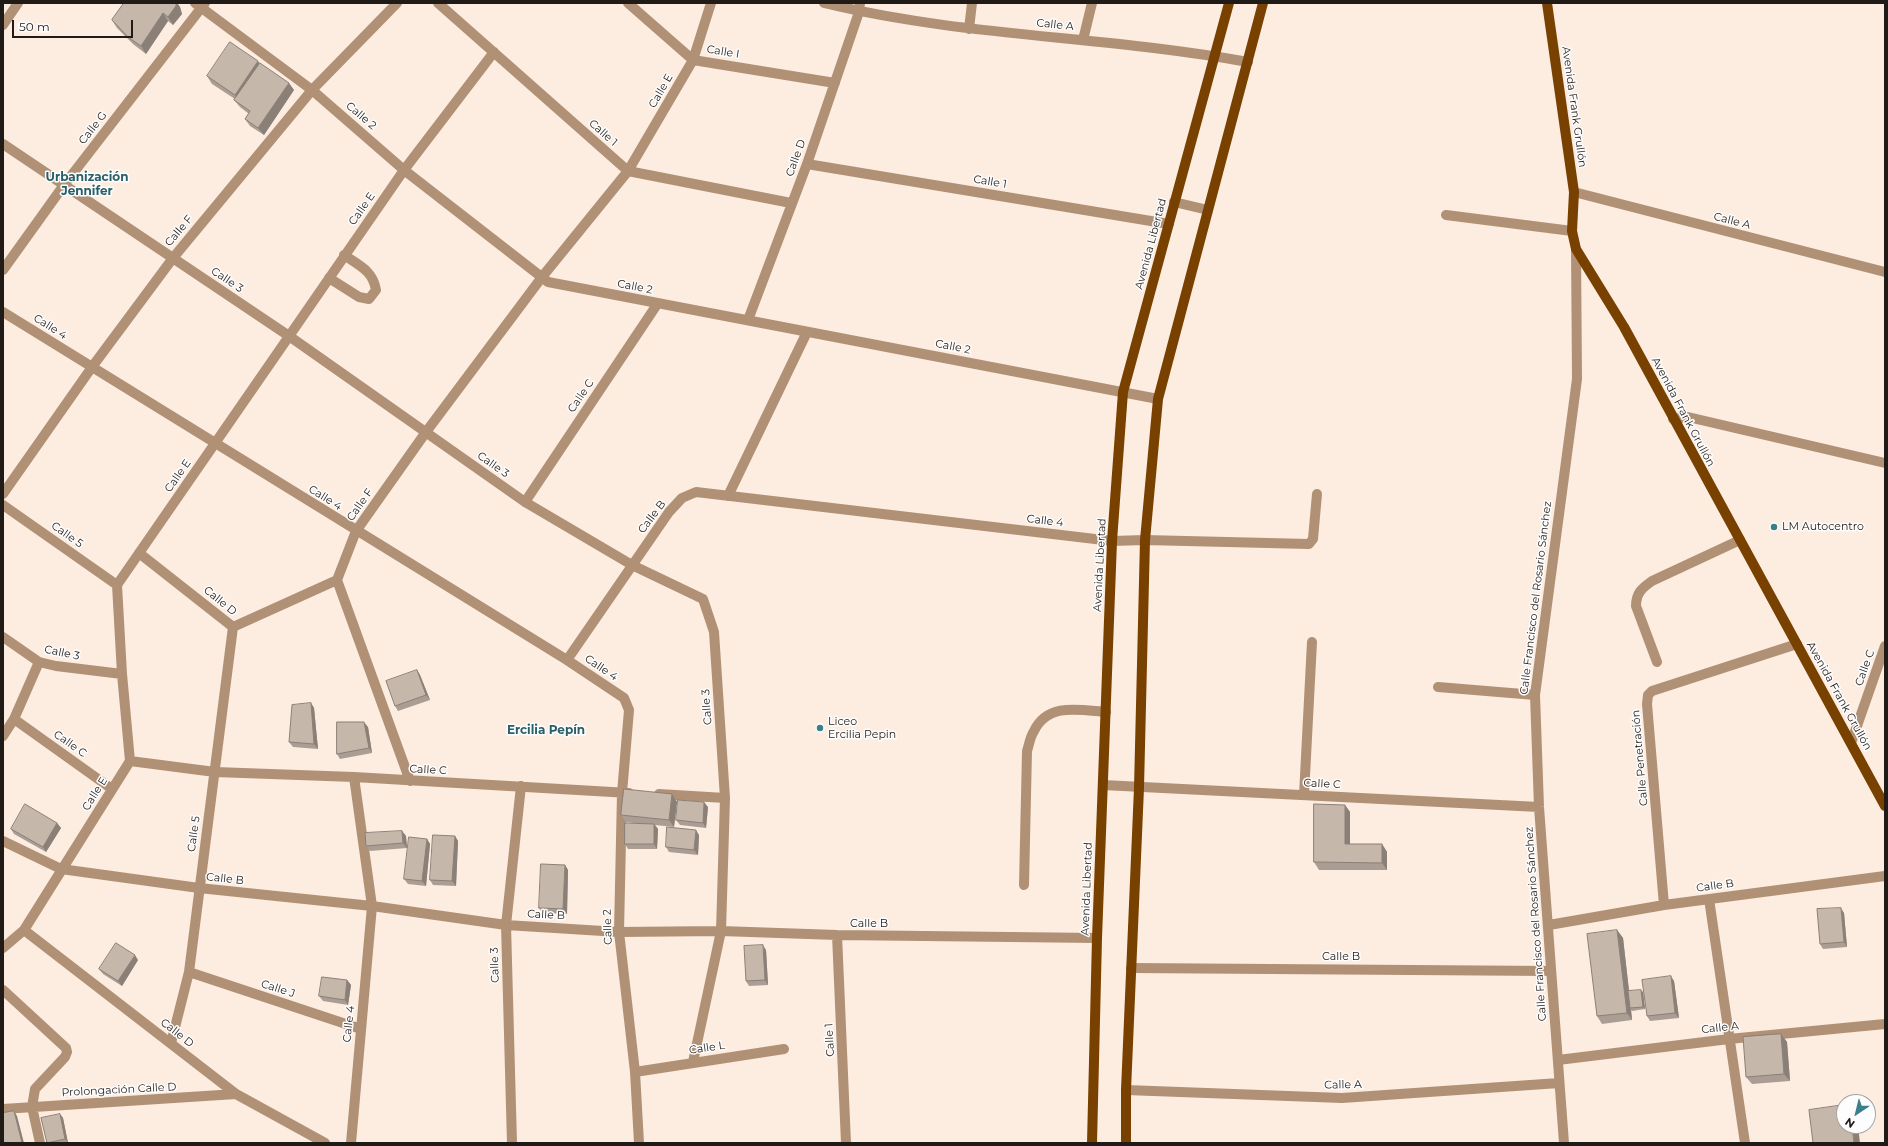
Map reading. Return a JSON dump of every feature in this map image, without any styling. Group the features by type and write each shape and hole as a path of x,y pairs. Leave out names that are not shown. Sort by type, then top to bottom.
{"main road":[{"name":"Avenida Libertad","path":"1092,1143 1097,938 1112,541 1123,392 1213,55 1229,3"},
{"path":"1126,1143 1126,1090 1139,788 1145,540 1158,399 1263,3"},
{"name":"Avenida Frank Grullón","path":"1547,3 1574,192 1572,231 1576,249 1624,327 1885,806"}],"street":[{"path":"3,25 18,3"},
{"name":"Calle F","path":"3,494 92,367 172,258 312,90 397,3"},
{"name":"Calle 1","path":"438,3 628,171"},
{"name":"Calle I","path":"628,3 693,60 835,83"},
{"name":"Calle E","path":"542,277 628,171 693,60 711,3"},
{"name":"Calle A","path":"824,3 860,7 969,29 1213,55 1248,62"},
{"path":"969,29 972,3"},
{"path":"1083,40 1092,3"},
{"name":"Calle 2","path":"200,4 312,90 404,170 548,282 1158,399"},
{"name":"Calle G","path":"3,270 200,4"},
{"name":"Calle D","path":"748,320 807,164 860,7"},
{"name":"Calle E","path":"117,585 404,170 494,52"},
{"name":"Calle 3","path":"3,144 289,336 525,502 632,565 703,599 709,612 714,632 725,798 721,931 693,1062"},
{"name":"Calle 1","path":"807,164 1169,224"},
{"path":"628,171 791,203"},
{"name":"Calle A","path":"1574,192 1885,272"},
{"path":"1174,202 1208,210"},
{"path":"1446,216 1572,231"},
{"name":"Calle Francisco del Rosario Sánchez","path":"1564,1143 1549,925 1539,807 1535,695 1578,379 1576,249"},
{"path":"329,278 359,297 369,299 376,290 374,281 367,271 344,255"},
{"name":"Calle F","path":"337,580 356,531 426,432 542,277"},
{"name":"Calle C","path":"525,502 658,303"},
{"name":"Calle 4","path":"3,312 214,444 567,660 624,698 629,710"},
{"path":"728,496 807,332"},
{"path":"1673,419 1688,417 1885,463"},
{"name":"Calle B","path":"567,660 669,512 682,498 696,492 728,496"},
{"name":"Calle 4","path":"728,496 1112,541 1145,540 1309,544 1313,539 1318,494"},
{"name":"Calle 5","path":"3,505 117,585"},
{"path":"1657,662 1636,606 1636,598 1641,588 1652,581 1740,540"},
{"name":"Calle D","path":"139,553 233,627 337,580"},
{"path":"337,580 410,781"},
{"path":"117,585 122,674 130,761"},
{"name":"Calle 5","path":"171,1043 189,972 198,888 215,772 233,627"},
{"name":"Calle 3","path":"3,637 39,662 56,666 122,674"},
{"path":"1304,795 1312,642"},
{"name":"Calle Penetración","path":"1664,905 1647,704 1648,695 1652,691 1797,644"},
{"name":"Calle C","path":"1851,743 1885,649"},
{"path":"3,736 14,720 39,662"},
{"path":"1438,686 1535,695"},
{"path":"1024,886 1027,751 1034,730 1047,715 1065,709 1106,712"},
{"name":"Calle 2","path":"629,710 622,792 619,932 635,1072 639,1143"},
{"name":"Calle C","path":"14,720 112,789"},
{"name":"Calle E","path":"3,948 24,930 130,761"},
{"name":"Calle C","path":"130,761 215,772 354,777 725,798"},
{"name":"Calle 4","path":"351,1143 372,906 354,777"},
{"name":"Calle C","path":"1103,785 1539,807"},
{"name":"Calle 3","path":"512,1143 506,925 521,786"},
{"name":"Calle B","path":"3,841 62,869 198,888 372,906 506,925 619,932 721,931 837,935 1097,938"},
{"name":"Calle B","path":"1549,925 1664,905 1885,876"},
{"path":"1709,899 1744,1143"},
{"name":"Calle D","path":"24,930 236,1094 325,1143"},
{"name":"Calle 1","path":"837,935 846,1143"},
{"name":"Calle B","path":"1132,968 1551,971"},
{"name":"Calle J","path":"189,972 360,1029"},
{"path":"3,990 66,1048 67,1052 65,1057 36,1089 32,1107 40,1143"},
{"name":"Calle A","path":"1558,1060 1729,1039 1885,1024"},
{"name":"Calle L","path":"635,1072 784,1049"},
{"name":"Calle A","path":"1126,1090 1342,1098 1559,1083"},
{"name":"Prolongación Calle D","path":"3,1109 236,1094"}],"building":[{"path":"124,3 176,3 176,6 168,17 163,13 141,46 128,37 112,20"},
{"path":"230,42 258,61 235,95 207,76"},
{"path":"260,63 289,83 258,128 245,119 250,111 234,100"},
{"path":"417,670 426,695 395,706 386,681"},
{"path":"311,703 314,744 289,742 292,705"},
{"path":"337,722 364,722 369,748 337,754"},
{"path":"624,789 672,794 669,820 621,815"},
{"path":"678,800 704,802 703,823 676,820"},
{"path":"25,804 57,823 43,847 11,829"},
{"path":"1314,804 1345,805 1345,844 1382,844 1382,863 1314,862"},
{"path":"625,823 654,824 654,844 625,844"},
{"path":"667,827 696,830 694,850 666,847"},
{"path":"402,831 403,843 366,846 365,833"},
{"path":"433,835 455,836 452,881 430,880"},
{"path":"409,837 427,839 422,881 404,879"},
{"path":"541,864 565,865 563,909 539,908"},
{"path":"1841,908 1844,942 1820,944 1817,909"},
{"path":"1617,930 1627,1013 1597,1016 1587,934"},
{"path":"116,943 135,955 118,981 99,969"},
{"path":"763,945 765,980 746,981 744,946"},
{"path":"1671,976 1675,1013 1647,1016 1642,980"},
{"path":"322,977 347,980 345,1000 319,996"},
{"path":"1641,990 1643,1007 1630,1008 1628,991"},
{"path":"1781,1034 1784,1074 1746,1077 1743,1037"},
{"path":"1836,1106 1836,1134 1853,1134 1854,1143 1813,1143 1809,1110"},
{"path":"14,1111 22,1143 3,1143 3,1113"},
{"path":"60,1114 65,1139 47,1143 41,1118"}],"place":[{"name":"LM Autocentro","path":"1774,527"},
{"name":"Liceo Ercilia Pepin","path":"820,728"}],"district":[{"name":"Urbanización Jennifer","path":"87,184"},
{"name":"Ercilia Pepín","path":"546,730"}]}
